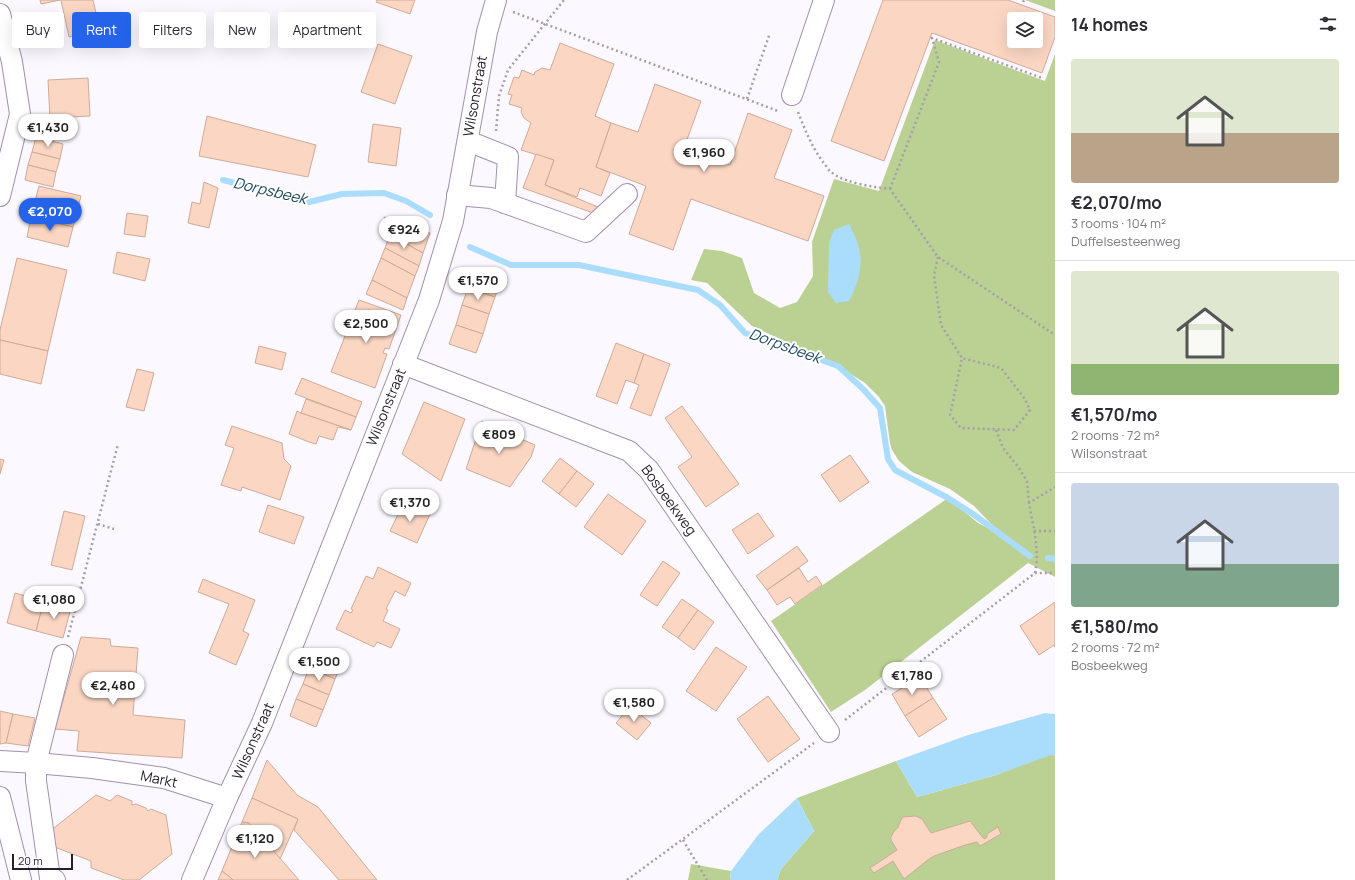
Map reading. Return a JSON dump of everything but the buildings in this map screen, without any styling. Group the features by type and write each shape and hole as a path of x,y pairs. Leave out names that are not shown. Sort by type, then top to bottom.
{"street":[{"path":"792,95 824,0"},
{"name":"Wilsonstraat","path":"227,798 262,723 429,300 453,221 487,32 495,3"},
{"path":"0,14 12,62 20,114 0,196"},
{"path":"468,141 508,158 505,203"},
{"path":"458,195 491,198 586,232 627,194"},
{"name":"Bosbeekweg","path":"403,364 628,450 649,470 830,732"},
{"path":"55,880 50,878 36,781 36,763 63,655"},
{"name":"Markt","path":"0,761 92,768 164,778 227,798"},
{"path":"192,880 227,798"},
{"path":"0,803 21,880"}],"path":[{"path":"494,152 499,96 508,70 564,0"},
{"path":"495,3 545,24 781,112"},
{"path":"746,99 770,33"},
{"path":"890,188 939,62 932,38 1042,78"},
{"path":"792,95 815,151 831,172 844,179 870,187 890,188"},
{"path":"794,117 801,120"},
{"path":"890,188 938,257 1055,335"},
{"path":"938,257 934,274 941,325 962,358 1001,368 1025,399 1030,410 1014,430 961,428 950,415 962,358"},
{"path":"627,880 830,732 1035,573 1038,562 1027,481 1003,448 996,430"},
{"path":"63,655 118,444"},
{"path":"1029,503 1055,487"},
{"path":"98,524 114,529"},
{"path":"1034,531 1055,531"},
{"path":"1035,573 1055,573"},
{"path":"683,840 707,880"}],"green space":[{"path":"1025,0 1055,0 1055,11"},
{"path":"935,40 1045,81 1055,54 1055,577 1028,563 865,690 831,712 771,621 948,498 978,523 1003,536 974,506 950,489 912,472 899,461 892,450 890,443 885,406 879,397 865,383 838,366 752,326 707,283 691,280 704,249 722,251 742,258 754,293 780,308 797,302 813,276 812,242 834,179 879,191"},
{"path":"1051,754 1055,756 1055,880 777,880 781,869 814,831 797,798 896,761 917,797 996,775"},
{"path":"691,864 731,871 730,880 688,880"}],"water":[{"path":"849,224 858,244 861,262 860,272 858,281 849,301 836,303 828,292 829,242 834,230"},
{"path":"1045,713 1055,714 1055,756 1051,755 996,775 917,797 896,761 968,735"},
{"path":"797,798 814,831 781,869 777,880 730,880 731,871 758,835"}],"waterway":[{"name":"Dorpsbeek","path":"223,180 309,202 342,194 384,193 406,201 430,215"},
{"name":"Dorpsbeek","path":"470,247 511,265 579,265 698,290 720,305 745,333 838,366 863,389 880,408 888,459 895,470 948,498 973,514 1030,556"},
{"name":"Dorpsbeek","path":"1048,558 1055,559"}]}
